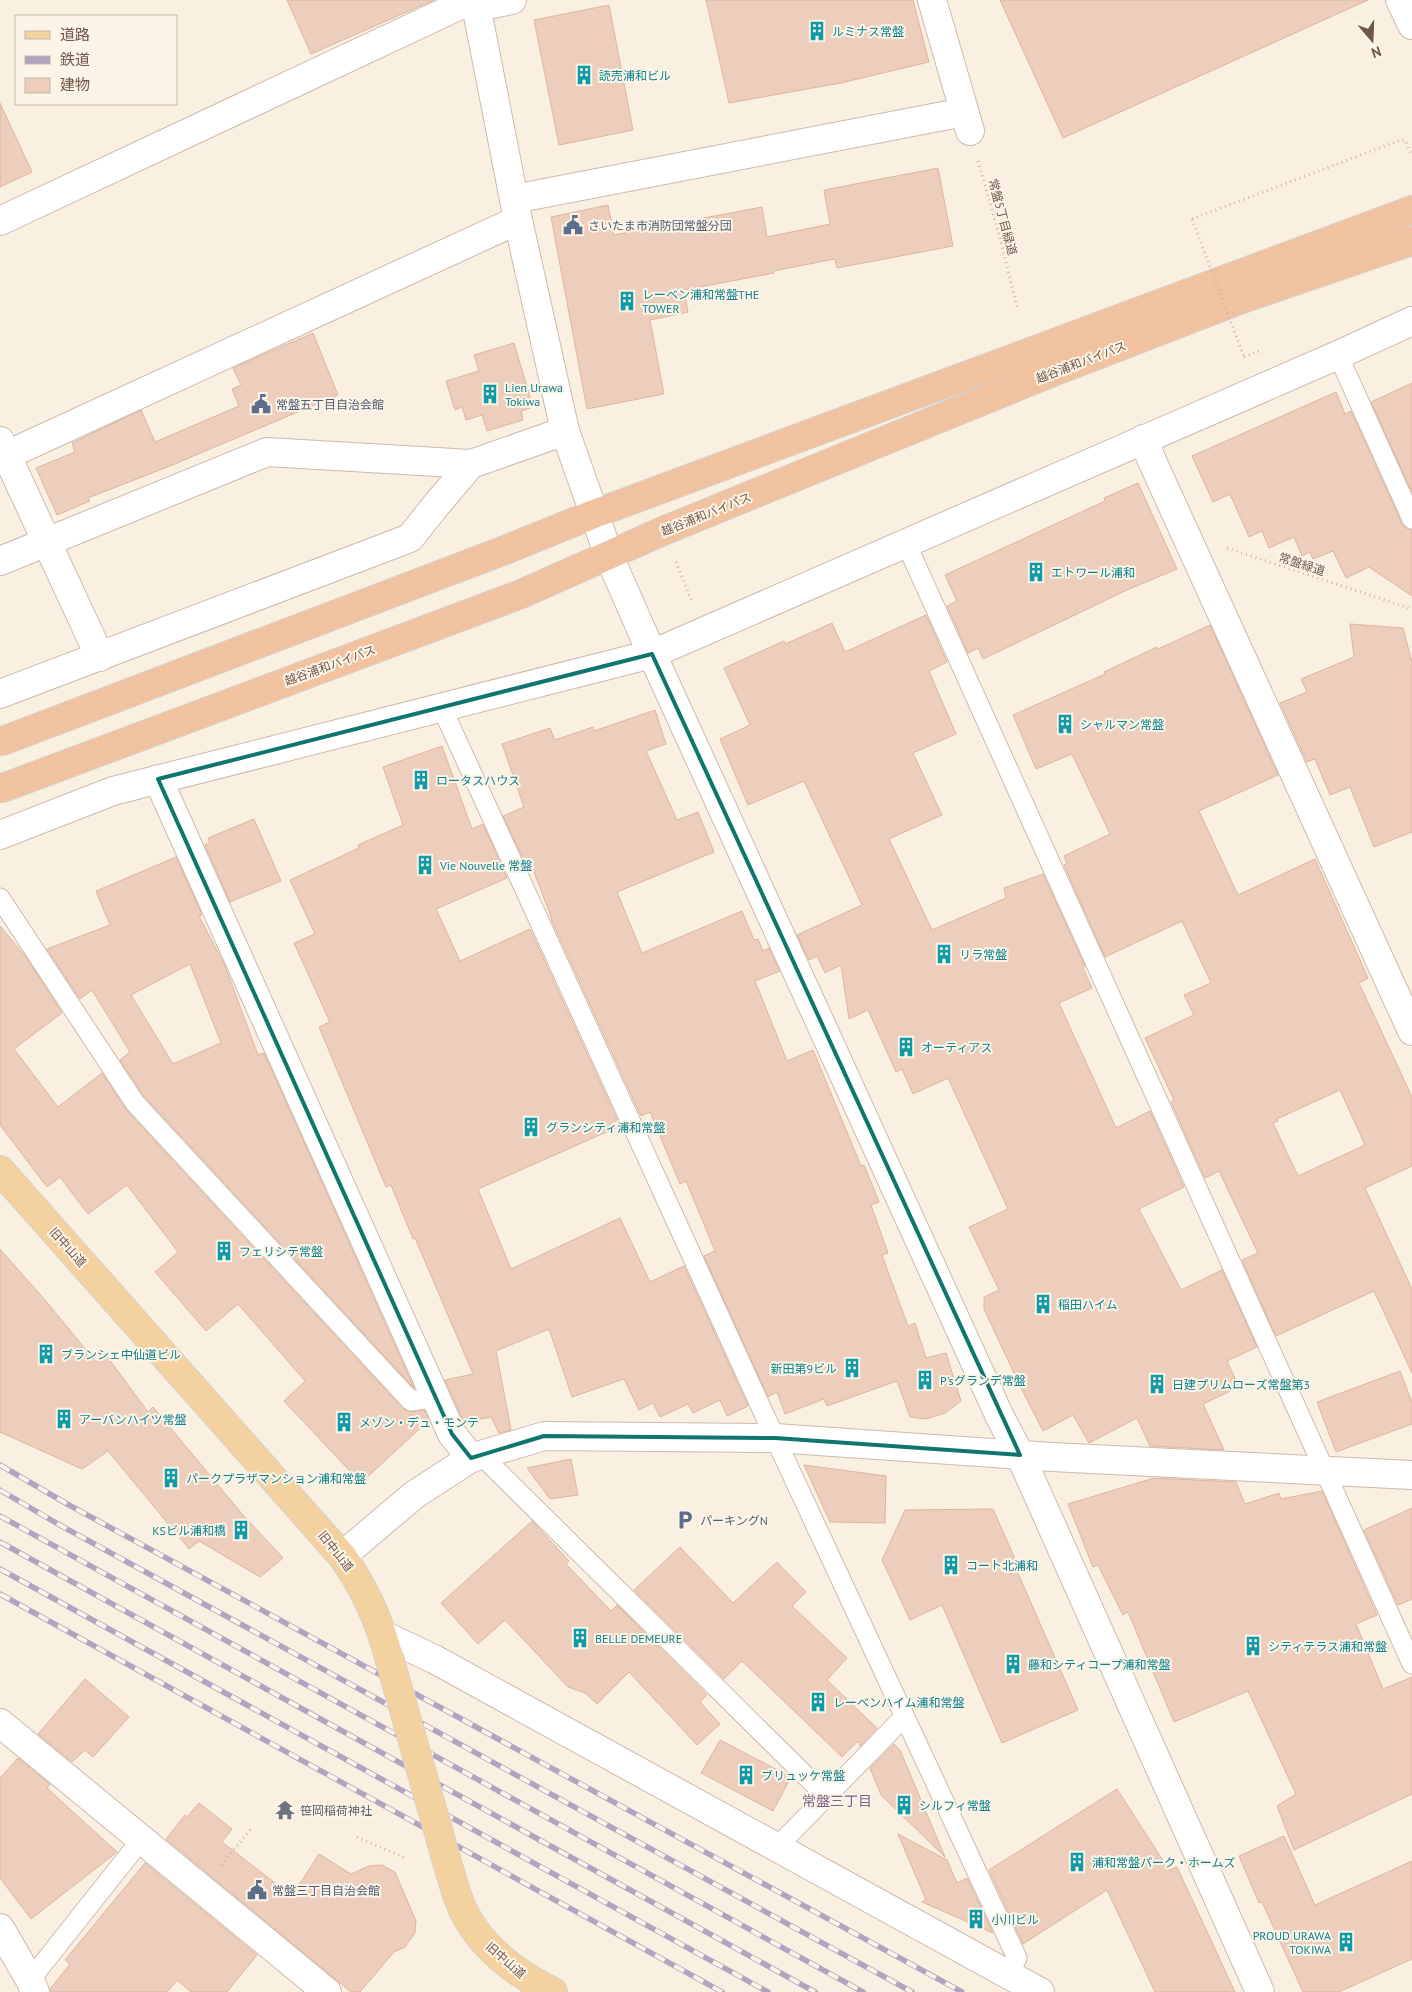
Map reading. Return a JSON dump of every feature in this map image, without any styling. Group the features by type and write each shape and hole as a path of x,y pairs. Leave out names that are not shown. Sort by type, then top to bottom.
{"highway":[{"name":"越谷浦和バイパス","path":"0,742 505,550 594,514 1412,210"},
{"name":"越谷浦和バイパス","path":"0,789 521,594 663,531 1053,372 1242,299 1412,240"}],"main road":[{"name":"旧中山道","path":"0,1170 342,1556 369,1598 386,1646 447,1862 463,1910 482,1938 502,1960 527,1979 553,1992"}],"street":[{"path":"0,221 474,2 512,0"},
{"path":"100,657 3,448 516,210 967,122 932,0"},
{"path":"1400,0 1412,25"},
{"path":"474,2 516,210 565,432 609,556 1000,1416 1020,1455 1260,1992"},
{"path":"0,835 113,791 652,654 1412,321"},
{"path":"0,561 267,452 471,464 565,432"},
{"path":"1143,439 1412,1031"},
{"path":"0,694 410,538 471,464"},
{"path":"158,779 452,1434 476,1456"},
{"path":"342,1556 414,1495 476,1456 544,1436 774,1438 1020,1455 1412,1475"},
{"path":"386,1646 434,1660 778,1846 1040,1992"},
{"path":"0,1723 327,1992"},
{"path":"0,1928 32,1986"}],"lane":[{"path":"1338,355 1412,519"},
{"path":"906,544 1412,1664"},
{"path":"442,708 774,1438 1017,1958 1009,1975"},
{"path":"0,898 135,1103 411,1401 436,1396"},
{"path":"476,1456 826,1796"},
{"path":"778,1846 904,1717"},
{"path":"32,1986 141,1840"}],"path":[{"name":"常盤5丁目緑道","path":"967,122 1001,241 1017,308"},
{"path":"1244,356 1192,219 1398,142 1405,140 1412,156"},
{"name":"常盤緑道","path":"1186,535 1412,609"},
{"path":"673,553 694,606"},
{"path":"201,1889 251,1829"},
{"path":"357,1837 404,1858"}],"highlighted area":[{"path":"652,654 1020,1455 775,1438 544,1436 471,1458 452,1434 158,779"}],"building":[{"path":"287,0 434,0 311,54"},
{"name":"ルミナス常盤","path":"706,0 913,0 929,62 841,83 729,103"},
{"path":"1000,0 1368,0 1063,138"},
{"name":"読売浦和ビル","path":"609,5 633,130 559,145 534,20"},
{"path":"0,103 32,172 0,187"},
{"name":"レーベン浦和常盤THE TOWER","path":"938,168 953,246 837,268 835,259 684,290 688,312 650,320 664,394 587,409 551,217 608,205 614,235 762,207 767,237 830,224 824,190"},
{"path":"313,333 338,395 170,466 88,498 90,501 57,515 36,468 75,452 72,443 141,410 155,442 239,406 232,389 241,385 233,368"},
{"name":"Lien Urawa Tokiwa","path":"514,343 533,407 521,411 523,420 487,431 482,415 466,420 462,407 455,410 446,381 479,371 474,355"},
{"path":"1412,383 1412,492 1371,402"},
{"path":"1336,392 1345,414 1351,411 1402,524 1412,530 1412,596 1369,567 1346,578 1333,551 1313,559 1310,552 1302,556 1294,537 1269,548 1262,531 1249,537 1230,494 1213,502 1192,456"},
{"name":"エトワール浦和","path":"1138,483 1177,569 1127,590 983,659 978,648 968,653 947,606 957,601 945,575 1105,501 1104,498"},
{"path":"926,615 947,662 929,671 956,734 913,753 942,815 889,839 932,930 1006,898 1004,888 1043,874 1085,966 1083,968 1092,988 1059,1003 1116,1128 1150,1111 1184,1187 1139,1209 1181,1290 1222,1270 1257,1347 1227,1361 1239,1387 1203,1404 1224,1450 1150,1446 1137,1418 1089,1443 1073,1415 1043,1431 984,1309 984,1297 999,1290 969,1227 1008,1209 948,1078 913,1094 902,1069 896,1072 868,1010 849,1019 841,965 825,973 817,956 809,960 797,935 862,905 804,781 748,805 720,739 750,725 724,668 784,641 785,644 832,623 845,652"},
{"path":"1350,624 1403,628 1412,662 1412,832 1374,847 1350,787 1330,795 1315,759 1307,762 1280,703 1307,692 1301,679 1354,657"},
{"path":"1210,625 1278,775 1199,811 1238,895 1315,859 1368,978 1359,983 1412,1097 1412,1166 1365,1188 1412,1289 1412,1373 1374,1291 1276,1336 1242,1260 1258,1253 1219,1171 1205,1178 1171,1102 1174,1100 1145,1038 1194,1015 1184,995 1211,983 1182,921 1105,957 1064,865 1067,864 1064,856 1110,834 1072,754 1036,769 1013,715 1105,674 1104,672 1157,647 1158,649","holes":["1340,1090 1365,1145 1298,1176 1273,1123 1278,1121 1277,1119"]},
{"path":"655,710 666,744 646,751 677,820 698,812 714,852 617,892 642,953 742,911 754,940 758,939 763,951 769,948 780,971 755,981 787,1061 813,1050 861,1166 864,1165 879,1202 871,1205 888,1253 882,1255 908,1326 915,1323 926,1358 946,1353 961,1401 945,1413 926,1419 910,1417 897,1381 827,1406 824,1399 785,1414 777,1392 768,1397 704,1256 715,1251 686,1181 680,1184 650,1112 641,1116 551,919 532,867 528,869 503,816 524,807 502,744 550,728 555,740 593,727 594,731"},
{"path":"442,746 472,829 483,824 507,878 436,909 460,961 530,929 620,1126 478,1189 511,1269 620,1218 650,1282 684,1266 748,1406 727,1416 720,1400 693,1413 688,1404 660,1417 653,1403 639,1410 624,1379 572,1397 549,1329 496,1351 511,1430 499,1433 491,1417 464,1422 445,1380 473,1374 391,1185 386,1187 319,1027 330,1022 294,943 315,934 290,880 359,848 358,845 403,825 383,767"},
{"path":"254,819 281,881 230,902 205,845 210,843 208,838"},
{"path":"176,857 202,915 199,916 225,966 258,1055 264,1053 414,1388 144,1096 120,1060 130,1052 92,990 80,999 47,949 110,925 96,891","holes":["190,964 221,1043 173,1064 131,995"]},
{"path":"0,926 26,957 62,1013 14,1049 58,1107 102,1073 127,1111 403,1409 412,1412 424,1410 429,1420 361,1483 284,1401 305,1381 238,1304 206,1331 155,1272 178,1252 127,1185 88,1214 60,1177 47,1187 0,1125"},
{"path":"0,1249 96,1362 106,1355 148,1412 153,1407 243,1515 283,1558 260,1577 199,1541 189,1549 108,1451 82,1469 0,1432"},
{"path":"1400,1371 1412,1402 1412,1424 1336,1452 1317,1402"},
{"path":"571,1459 578,1495 550,1499 527,1468"},
{"path":"804,1465 886,1476 885,1523 830,1522"},
{"path":"1154,1478 1236,1482 1245,1504 1279,1493 1281,1499 1322,1491 1377,1615 1356,1624 1383,1689 1412,1677 1412,1794 1294,1850 1277,1806 1296,1794 1248,1691 1174,1722 1128,1612 1123,1615 1098,1565 1093,1567 1068,1504"},
{"path":"1412,1508 1412,1599 1398,1605 1364,1530"},
{"path":"993,1509 1020,1570 1017,1571 1078,1710 1002,1743 942,1605 910,1620 882,1560 905,1510"},
{"path":"532,1521 569,1561 566,1564 611,1611 617,1605 707,1695 700,1702 720,1724 697,1745 629,1672 597,1704 585,1693 568,1687 505,1620 478,1644 441,1603"},
{"path":"680,1547 733,1603 777,1562 806,1592 792,1606 847,1658 827,1680 877,1728 860,1746 858,1741 842,1757 742,1661 724,1679 634,1590"},
{"path":"85,1679 129,1717 93,1757 85,1750 72,1762 38,1734"},
{"name":"ブリュッケ常盤","path":"720,1740 791,1777 773,1811 701,1773"},
{"name":"シルフィ常盤","path":"894,1744 900,1750 945,1857 881,1795 870,1768"},
{"path":"18,1758 50,1784 47,1788 117,1852 31,1919 0,1878 0,1778"},
{"path":"1117,1789 1169,1870 1177,1867 1235,1992 1155,1992 1107,1890 1023,1944 989,1870"},
{"path":"199,1803 232,1829 222,1842 292,1896 319,1854 351,1874 369,1866 382,1865 395,1872 416,1921 415,1933 405,1947 394,1952 360,1992 351,1992 166,1839 185,1815 187,1817"},
{"path":"898,1834 947,1860 957,1883 967,1878 993,1933 922,1902 926,1900"},
{"name":"PROUD URAWA TOKIWA","path":"1284,1836 1315,1905 1412,1861 1412,1959 1339,1992 1303,1992 1262,1902 1259,1903 1239,1856"},
{"path":"145,1863 257,1955 227,1992 191,1992 177,1980 167,1992 50,1992 50,1989 70,1964 65,1960"}],"railway":[{"path":"0,1465 69,1505 962,1992"},
{"path":"0,1490 58,1524 912,1992"},
{"path":"0,1516 863,1992"},
{"path":"0,1542 815,1992"},
{"path":"0,1569 768,1992"},
{"path":"0,1594 722,1992"}],"place":[{"name":"ルミナス常盤","path":"817,31"},
{"name":"読売浦和ビル","path":"584,75"},
{"name":"さいたま市消防団常盤分団","path":"573,225"},
{"name":"レーベン浦和常盤THE TOWER","path":"627,301"},
{"name":"Lien Urawa Tokiwa","path":"490,394"},
{"name":"常盤五丁目自治会館","path":"261,404"},
{"name":"エトワール浦和","path":"1036,572"},
{"name":"シャルマン常盤","path":"1065,724"},
{"name":"ロータスハウス","path":"421,780"},
{"name":"Vie Nouvelle 常盤","path":"425,865"},
{"name":"リラ常盤","path":"944,954"},
{"name":"オーティアス","path":"906,1047"},
{"name":"グランシティ浦和常盤","path":"531,1127"},
{"name":"フェリシテ常盤","path":"224,1251"},
{"name":"稲田ハイム","path":"1043,1304"},
{"name":"ブランシェ中仙道ビル","path":"46,1354"},
{"name":"新田第9ビル","path":"852,1368"},
{"name":"P'sグランデ常盤","path":"925,1380"},
{"name":"日建プリムローズ常盤第3","path":"1157,1384"},
{"name":"アーバンハイツ常盤","path":"64,1419"},
{"name":"メゾン・デュ・モンテ","path":"344,1422"},
{"name":"パークプラザマンション浦和常盤","path":"171,1478"},
{"name":"パーキングN","path":"685,1520"},
{"name":"KSビル浦和橋","path":"241,1530"},
{"name":"コート北浦和","path":"951,1565"},
{"name":"BELLE DEMEURE","path":"580,1638"},
{"name":"シティテラス浦和常盤","path":"1253,1646"},
{"name":"藤和シティコープ浦和常盤","path":"1013,1664"},
{"name":"レーベンハイム浦和常盤","path":"818,1702"},
{"name":"ブリュッケ常盤","path":"746,1775"},
{"name":"シルフィ常盤","path":"904,1805"},
{"name":"笹岡稲荷神社","path":"285,1810"},
{"name":"浦和常盤パーク・ホームズ","path":"1077,1862"},
{"name":"常盤三丁目自治会館","path":"257,1890"},
{"name":"小川ビル","path":"976,1919"},
{"name":"PROUD URAWA TOKIWA","path":"1346,1942"}],"district":[{"name":"常盤三丁目","path":"837,1801"}]}
